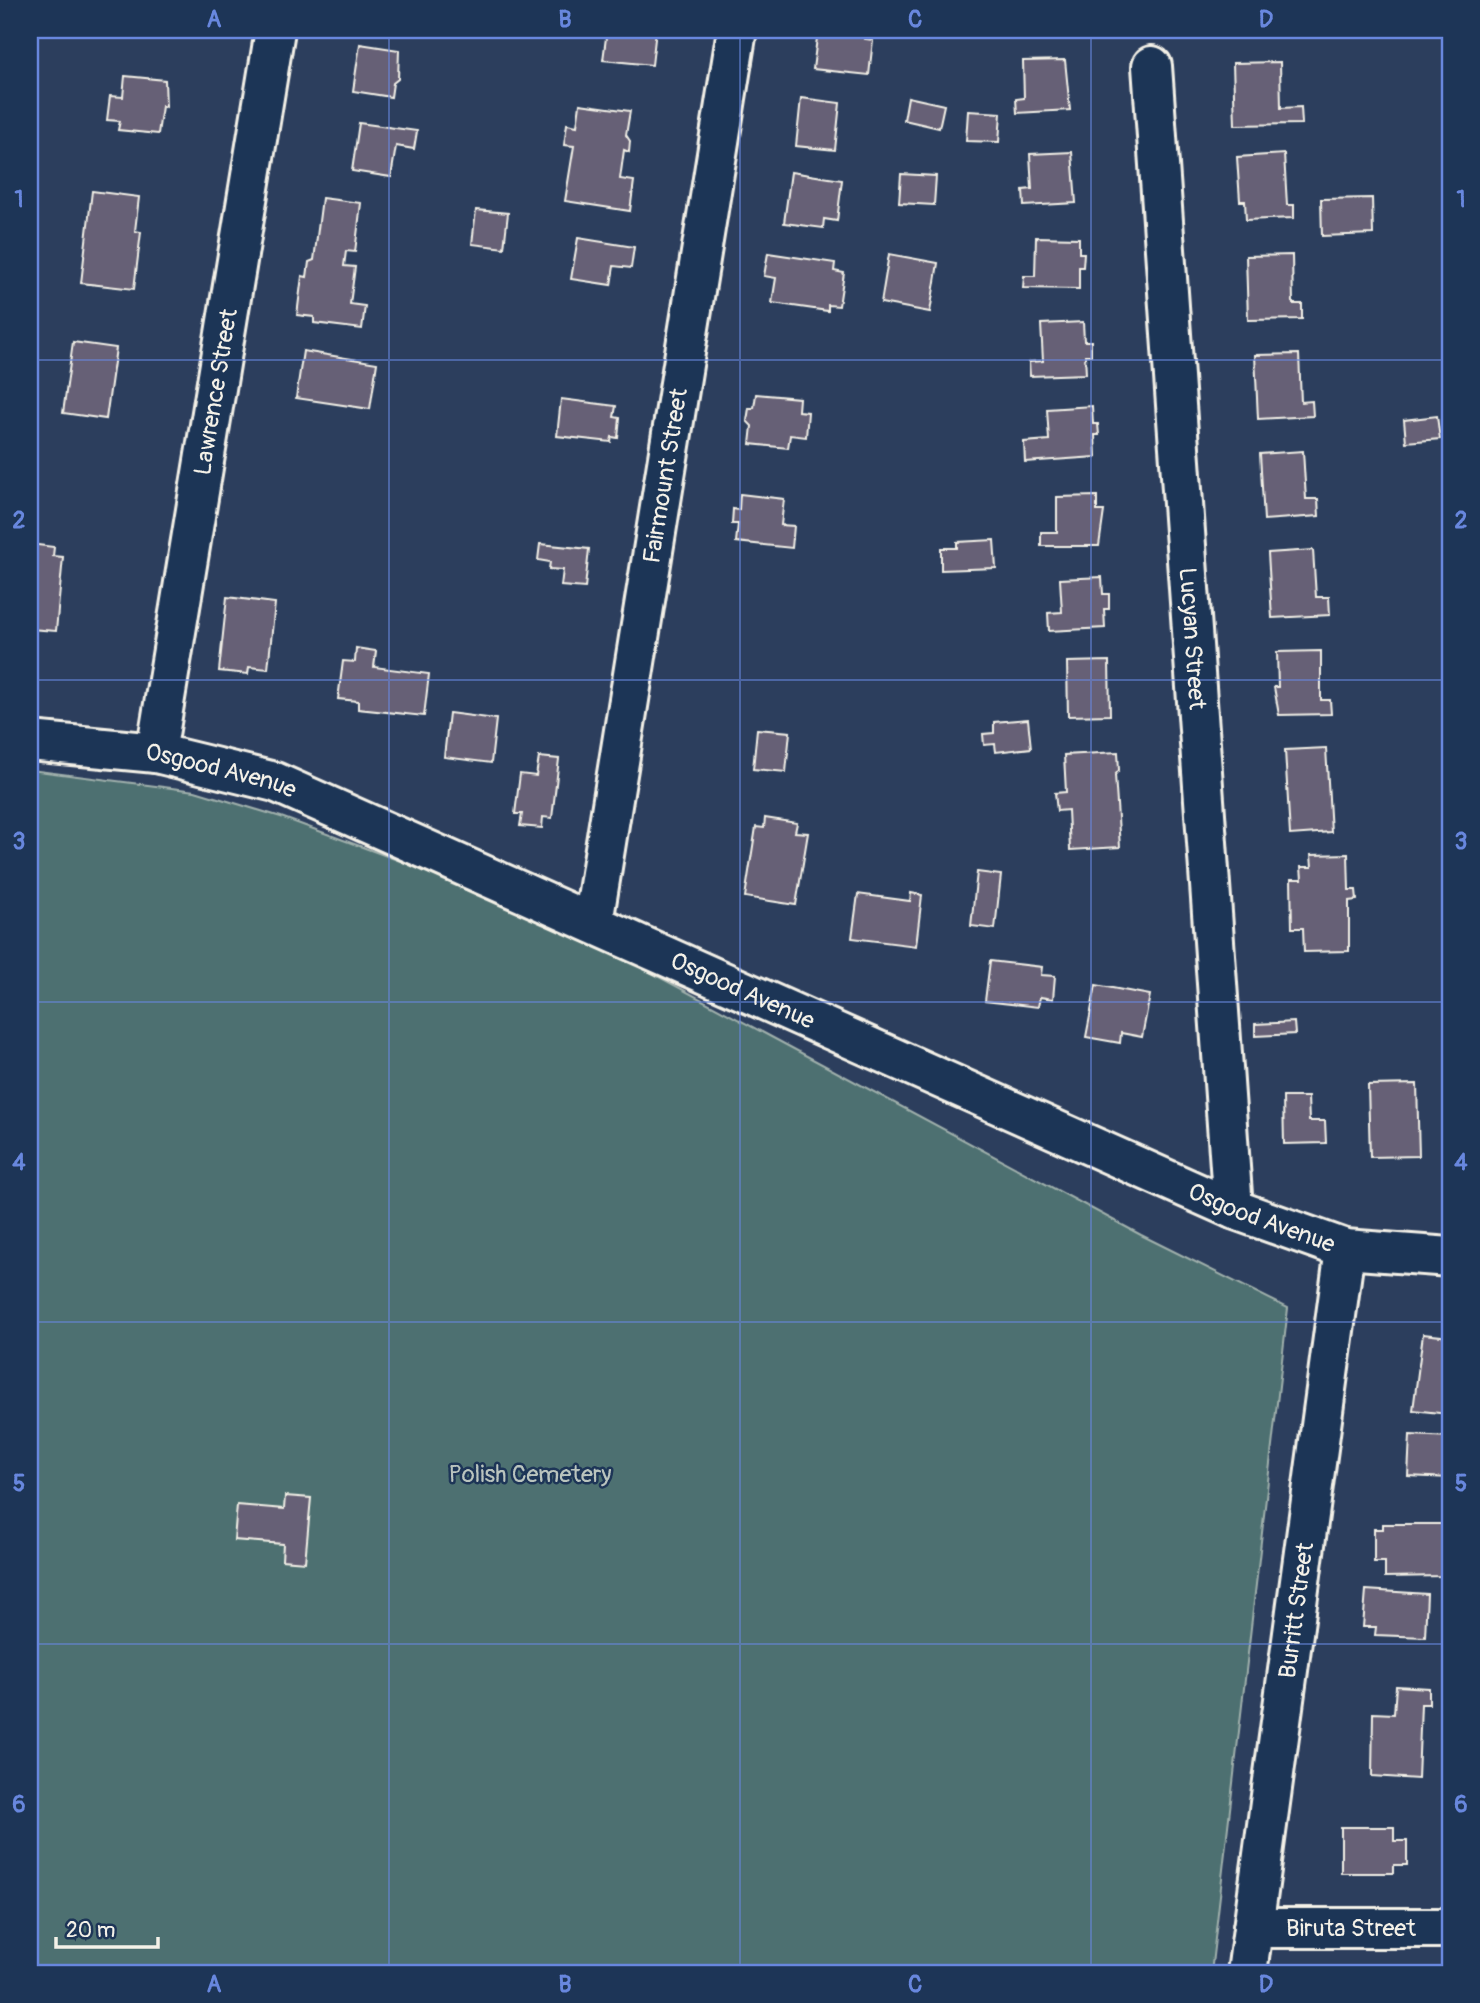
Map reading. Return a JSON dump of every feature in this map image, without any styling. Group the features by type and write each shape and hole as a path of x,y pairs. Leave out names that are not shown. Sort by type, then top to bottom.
{"street":[{"name":"Lawrence Street","path":"156,753 275,30"},
{"name":"Fairmount Street","path":"593,923 737,30"},
{"name":"Lucyan Street","path":"1152,66 1233,1209"},
{"name":"Osgood Avenue","path":"30,741 156,753 275,782 1233,1209 1345,1249 1450,1257"},
{"name":"Burritt Street","path":"1247,1973 1345,1249"},
{"name":"Biruta Street","path":"1252,1928 1450,1928"}],"green space":[{"name":"Polish Cemetery","path":"30,770 195,791 281,817 422,869 620,956 1141,1235 1288,1308 1211,1973 30,1973"}],"building":[{"path":"607,30 656,30 652,65 603,60"},
{"path":"818,30 866,30 865,39 873,40 869,75 813,69"},
{"path":"360,44 399,50 398,79 393,83 391,97 353,91"},
{"path":"1065,60 1070,110 1017,113 1016,99 1024,98 1023,61"},
{"path":"1280,62 1281,108 1301,107 1302,124 1235,125 1233,63"},
{"path":"125,76 165,80 166,107 162,106 158,134 118,130 120,121 107,120 110,96 123,97"},
{"path":"908,97 944,105 939,128 904,120"},
{"path":"801,98 840,103 835,150 796,146"},
{"path":"580,104 630,111 626,135 630,141 629,152 624,150 620,179 634,181 630,211 565,201 574,146 564,145 567,124 577,126"},
{"path":"968,111 1001,113 999,142 966,141"},
{"path":"359,123 417,131 414,149 396,146 391,177 352,171"},
{"path":"1072,152 1076,203 1024,206 1023,190 1032,189 1030,154"},
{"path":"1284,154 1287,205 1294,205 1294,218 1246,220 1245,201 1240,201 1237,157"},
{"path":"791,172 842,180 837,221 824,219 823,228 784,223"},
{"path":"901,174 936,176 934,205 899,203"},
{"path":"92,191 139,197 135,231 141,232 134,289 81,283"},
{"path":"322,198 361,203 355,252 346,251 344,266 355,267 350,304 365,306 362,329 314,323 314,317 297,315 302,276 307,277 309,262 314,260"},
{"path":"1372,198 1373,234 1322,236 1321,199"},
{"path":"476,210 508,213 504,248 472,244"},
{"path":"1036,237 1079,238 1079,253 1084,253 1083,267 1079,267 1079,289 1023,288 1024,276 1035,276"},
{"path":"578,238 634,247 631,268 614,266 611,285 571,279"},
{"path":"768,253 835,263 834,271 844,273 839,306 828,305 828,311 772,303 776,278 764,276"},
{"path":"889,254 938,263 930,312 881,303"},
{"path":"1292,255 1293,304 1302,304 1302,319 1248,320 1246,256"},
{"path":"1083,322 1084,341 1091,341 1091,355 1085,355 1086,374 1030,376 1029,362 1043,361 1041,324"},
{"path":"73,342 116,348 106,419 63,413"},
{"path":"1450,348 1450,399 1447,399 1444,349"},
{"path":"303,351 377,363 370,409 296,398"},
{"path":"1299,354 1301,402 1312,401 1313,416 1258,419 1255,355"},
{"path":"756,394 799,398 798,411 808,412 806,437 790,435 788,448 750,444 752,426 747,421 749,408 754,408"},
{"path":"561,399 616,406 614,417 620,418 618,438 612,437 611,442 557,436"},
{"path":"1092,406 1093,424 1098,424 1099,435 1095,435 1096,457 1025,462 1024,442 1049,440 1047,409"},
{"path":"1437,416 1440,439 1406,442 1404,420"},
{"path":"1303,451 1306,499 1318,499 1319,516 1264,520 1260,454"},
{"path":"740,494 784,499 781,525 794,526 792,548 736,542 738,524 732,524 733,509 739,510"},
{"path":"1097,496 1097,511 1104,511 1099,546 1041,546 1041,532 1057,532 1057,497"},
{"path":"994,540 996,568 941,570 941,548 957,548 957,542"},
{"path":"30,544 54,547 53,556 63,557 56,631 30,629"},
{"path":"540,544 589,549 585,588 561,586 563,570 549,569 550,562 538,560"},
{"path":"1313,550 1316,597 1329,597 1330,615 1272,618 1268,553"},
{"path":"1102,577 1103,594 1109,594 1109,609 1104,609 1105,628 1049,631 1048,613 1062,612 1060,579"},
{"path":"227,597 275,603 268,669 249,667 248,674 219,671"},
{"path":"356,648 376,651 374,667 429,674 424,716 358,709 358,701 338,699 343,661 355,662"},
{"path":"1321,651 1321,700 1330,700 1331,714 1279,715 1274,687 1278,687 1277,652"},
{"path":"1109,661 1110,715 1068,716 1067,662"},
{"path":"449,713 496,719 491,763 444,757"},
{"path":"1028,719 1031,748 996,752 995,744 984,745 983,734 994,733 994,722"},
{"path":"757,729 790,732 786,772 753,769"},
{"path":"1326,748 1331,832 1290,835 1285,750"},
{"path":"1118,752 1119,770 1115,775 1120,847 1070,850 1068,810 1057,811 1055,793 1066,792 1064,755"},
{"path":"539,757 559,759 552,818 543,817 542,828 520,826 522,814 515,814 520,774 536,776"},
{"path":"765,818 797,823 795,832 808,833 796,905 745,897 756,827 764,828"},
{"path":"1348,854 1349,890 1356,890 1357,900 1349,901 1349,951 1304,952 1303,928 1292,928 1291,879 1302,879 1301,867 1312,867 1311,855"},
{"path":"977,872 1001,875 995,929 971,926"},
{"path":"911,893 922,895 916,946 852,938 858,894 910,901"},
{"path":"990,961 1042,967 1041,975 1055,976 1053,999 1040,997 1038,1007 985,1001"},
{"path":"1096,985 1150,995 1142,1037 1121,1033 1120,1043 1086,1037"},
{"path":"1294,1022 1295,1034 1255,1036 1255,1024"},
{"path":"1417,1084 1419,1156 1370,1157 1368,1085"},
{"path":"1283,1097 1308,1097 1309,1121 1325,1121 1326,1143 1284,1144"},
{"path":"1423,1334 1450,1337 1448,1414 1413,1410"},
{"path":"1410,1435 1450,1437 1450,1478 1408,1476"},
{"path":"285,1496 311,1498 305,1562 282,1560 283,1544 234,1540 237,1505 284,1509"},
{"path":"1383,1524 1443,1524 1443,1532 1450,1532 1450,1566 1443,1566 1443,1576 1385,1577 1385,1562 1374,1562 1374,1529 1383,1529"},
{"path":"1366,1590 1427,1594 1425,1637 1375,1635 1376,1627 1363,1627"},
{"path":"1396,1686 1429,1688 1429,1704 1421,1704 1418,1779 1372,1776 1373,1713 1394,1714"},
{"path":"1341,1827 1394,1827 1394,1841 1407,1841 1407,1865 1394,1865 1394,1873 1341,1873"}]}
